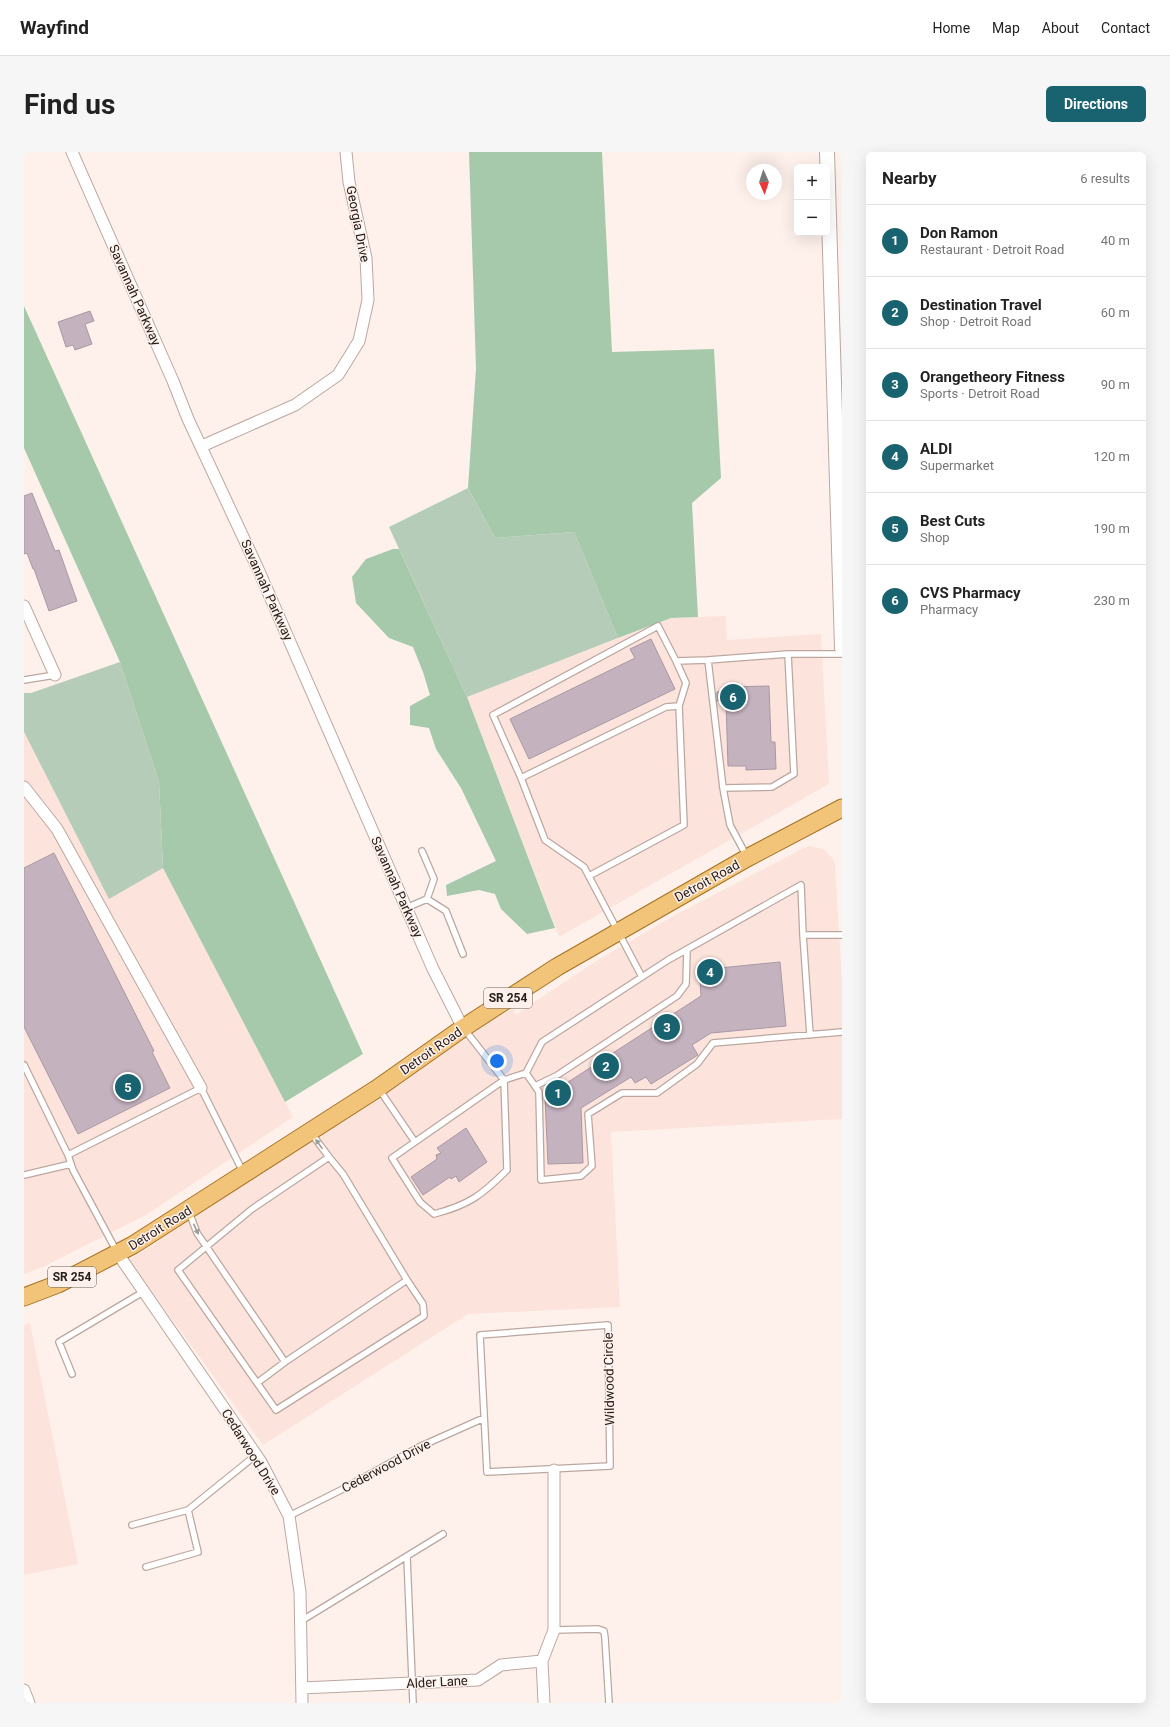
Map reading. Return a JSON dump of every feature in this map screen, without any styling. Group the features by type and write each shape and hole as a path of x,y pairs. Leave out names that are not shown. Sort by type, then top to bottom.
{"main road":[{"name":"Detroit Road","path":"24,1297 58,1284 118,1254 188,1211 378,1088 463,1028 556,967 747,858 842,808"}],"street":[{"name":"Savannah Parkway","path":"72,152 173,381 188,419 202,446 406,908 449,1003 463,1028"},
{"name":"Georgia Drive","path":"202,446 295,405 338,375 359,341 368,300 366,258 349,182 346,152"},
{"path":"827,152 842,648"},
{"path":"24,606 55,675"},
{"path":"24,787 57,829 201,1088"},
{"name":"Cedarwood Drive","path":"118,1254 256,1455 289,1516 300,1592 302,1703"},
{"path":"544,1703 542,1661 554,1630 554,1470"},
{"name":"Alder Lane","path":"302,1688 478,1680 501,1664 542,1661"},
{"path":"24,1690 30,1703"}],"lane":[{"path":"589,876 684,825 679,706 686,683 658,626 493,715 521,778 545,840 584,867 642,977"},
{"path":"676,661 788,654 842,654"},
{"path":"723,788 772,787 794,774 788,654"},
{"path":"708,660 723,788 730,825 747,858"},
{"path":"24,680 55,675"},
{"path":"521,778 666,707 679,706"},
{"path":"406,908 427,899 434,879 422,851"},
{"path":"463,1028 504,1080 507,1170 484,1193 454,1209 434,1214 420,1202 392,1158 504,1080 526,1073 542,1042 642,977 801,885 810,1035"},
{"path":"427,899 446,911 463,954"},
{"path":"803,935 842,935"},
{"path":"535,1086 556,1076 677,996 686,984 687,950"},
{"path":"526,1073 539,1092 541,1180 581,1176 592,1166 588,1114 622,1093 658,1093 697,1064 713,1043 842,1032"},
{"path":"24,1065 68,1154 71,1164 118,1254"},
{"path":"68,1154 201,1088 244,1174"},
{"path":"378,1088 415,1142"},
{"path":"310,1131 343,1174 423,1304 424,1316 276,1410 178,1270 252,1210 329,1157"},
{"path":"24,1175 71,1164"},
{"path":"188,1211 197,1233 285,1362"},
{"path":"257,1383 285,1362 407,1280"},
{"path":"72,1374 59,1342 143,1292"},
{"name":"Wildwood Circle","path":"608,1325 610,1466 554,1470 487,1472 484,1418 480,1335 608,1325"},
{"name":"Cederwood Drive","path":"289,1516 343,1489 419,1447 484,1418"},
{"path":"132,1525 188,1510 256,1455"},
{"path":"146,1567 198,1552 188,1510"},
{"path":"301,1621 443,1534"},
{"path":"407,1557 413,1703"},
{"path":"554,1630 598,1629 604,1632 606,1638 609,1703"}],"shaded area":[{"path":"726,616 727,640 821,634 829,784 559,937 467,697 671,618"},
{"path":"24,732 109,898 163,868 293,1117 146,1215 43,1267 24,1274"},
{"path":"808,846 824,849 833,859 835,865 842,981 842,1119 611,1132 620,1307 468,1314 263,1445 129,1260 513,1005 515,1015 593,963 675,915"},
{"path":"30,1323 78,1564 24,1575 24,1325"}],"green space":[{"path":"469,152 602,152 612,352 714,349 721,478 692,503 698,617 671,618 618,638 574,532 495,538 468,488 476,368"},
{"path":"24,306 363,1054 285,1102 163,868 159,782 120,662 24,448"},
{"path":"468,488 495,538 574,532 618,638 467,697 389,527"},
{"path":"393,549 399,549 467,697 555,928 527,934 501,909 495,894 479,890 447,896 446,885 496,861 461,788 436,749 429,728 410,725 410,706 430,695 413,647 389,638 356,603 352,577 366,559"},
{"path":"120,662 159,782 163,868 109,899 24,732 24,693 31,693"}],"building":[{"path":"90,311 94,321 85,324 92,344 75,350 73,345 66,347 58,322"},
{"path":"32,493 55,551 59,550 77,601 49,611 27,553 24,554 24,496"},
{"path":"651,639 675,689 529,759 510,719 635,658 630,649"},
{"path":"769,686 771,742 775,742 776,769 746,770 746,766 728,766 726,701 717,701 717,692 726,691 726,687"},
{"path":"54,853 154,1051 152,1052 170,1088 78,1134 24,1027 24,868"},
{"path":"780,962 786,1026 711,1033 692,1045 698,1055 651,1084 646,1077 635,1083 631,1077 581,1108 583,1163 548,1164 545,1097 701,996 700,981 719,968"},
{"path":"466,1128 487,1162 459,1182 456,1176 451,1179 450,1177 423,1195 411,1177 437,1159 436,1155 441,1153 437,1148"}],"place":[{"name":"CVS Pharmacy","path":"733,697"},
{"name":"ALDI","path":"710,972"},
{"name":"Orangetheory Fitness","path":"667,1027"},
{"name":"Destination Travel","path":"606,1066"},
{"name":"Best Cuts","path":"128,1087"},
{"name":"Don Ramon","path":"558,1093"}]}
